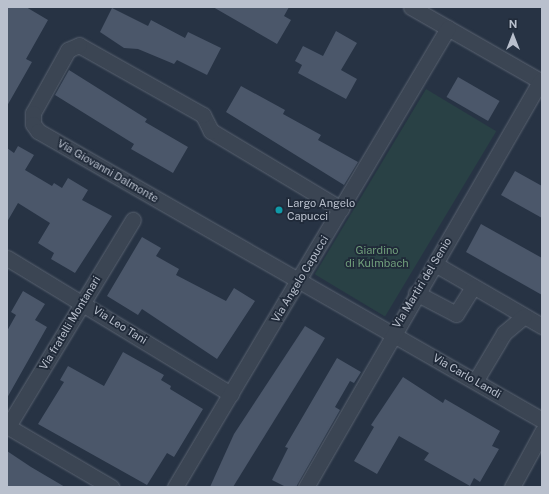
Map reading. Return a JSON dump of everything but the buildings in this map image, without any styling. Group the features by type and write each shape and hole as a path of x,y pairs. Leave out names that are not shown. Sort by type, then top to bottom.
{"street":[{"path":"411,7 541,82"},
{"name":"Via Angelo Capucci","path":"175,487 301,280 341,209 448,28"},
{"name":"Via Giovanni Dalmonte","path":"341,209 211,131 203,115 74,45 68,50 32,118 38,131 301,280 392,334"},
{"name":"Via Martiri del Senio","path":"306,487 392,334 435,264 541,82"},
{"name":"Via fratelli Montanari","path":"8,426 133,220"},
{"name":"Via Leo Tani","path":"7,258 82,302 231,394"},
{"path":"435,264 542,326"},
{"path":"416,293 456,314 473,287"},
{"path":"476,380 504,333 524,316"},
{"name":"Via Carlo Landi","path":"392,334 476,380 542,420"},
{"path":"8,426 111,487"},
{"path":"512,487 542,432"}],"green space":[{"name":"Giardino di Kulmbach","path":"426,89 496,131 385,316 315,274"}],"place":[{"name":"Largo Angelo Capucci","path":"279,210"}]}
